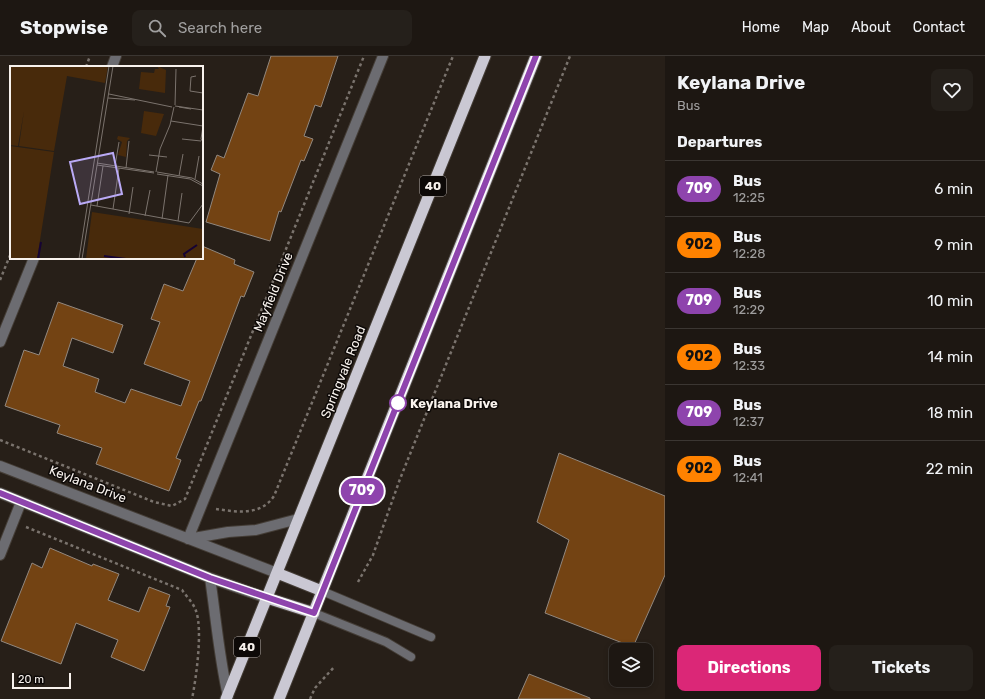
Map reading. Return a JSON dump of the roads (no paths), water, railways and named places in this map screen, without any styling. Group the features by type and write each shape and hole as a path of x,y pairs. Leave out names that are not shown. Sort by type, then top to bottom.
{"highway":[{"name":"Springvale Road","path":"227,697 485,56"},
{"path":"279,699 536,56"},
{"name":"Keylana Drive","path":"277,573 322,591"},
{"path":"267,598 314,613"}],"street":[{"path":"112,66 116,56"},
{"name":"Mayfield Drive","path":"188,539 383,56"},
{"path":"0,342 34,259"},
{"name":"Keylana Drive","path":"0,466 277,573"},
{"path":"0,493 210,578 267,598"},
{"path":"0,555 21,502"},
{"path":"188,539 228,532 256,530 298,519"},
{"path":"210,578 219,642 220,662 227,697"}],"lane":[{"path":"322,591 430,637"},
{"path":"314,613 386,642 411,657"}],"place":[{"name":"Keylana Drive","path":"398,403"}]}
